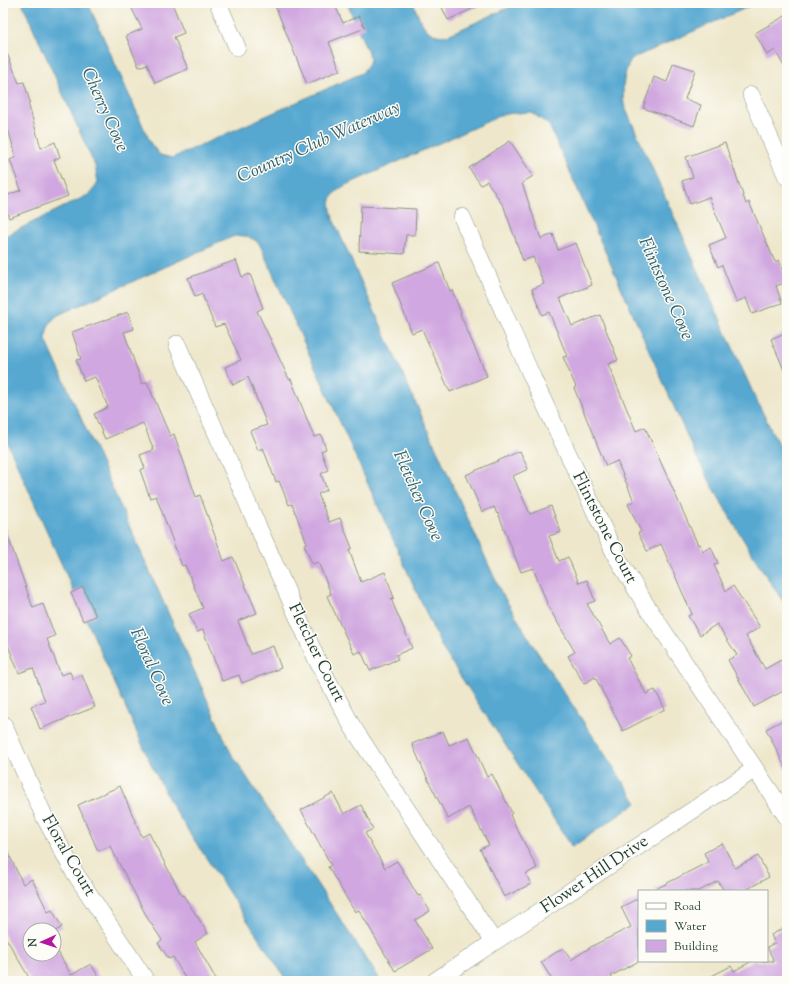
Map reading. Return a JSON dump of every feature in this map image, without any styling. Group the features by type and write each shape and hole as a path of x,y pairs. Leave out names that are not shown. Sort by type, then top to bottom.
{"street":[{"path":"218,3 237,46"},
{"path":"751,95 787,177"},
{"name":"Flintstone Court","path":"462,217 532,378 616,556 628,578 787,817"},
{"name":"Fletcher Court","path":"177,344 305,632 338,700 352,726 494,942"},
{"name":"Floral Court","path":"3,724 45,818 73,870 146,981"},
{"name":"Flower Hill Drive","path":"435,981 755,769"}],"water":[{"path":"22,3 88,3 151,144 160,155 172,158 362,73 369,63 370,58 347,3 413,3 425,27 434,34 440,36 448,35 519,3 757,3 631,59 625,76 623,99 624,105 754,395 787,462 787,607 739,532 695,454 549,125 531,112 504,114 344,186 332,196 331,200 333,219 500,590 536,650 637,803 572,847 442,648 259,243 246,236 232,237 58,315 52,320 49,326 46,340 231,753 379,978 375,981 287,981 172,806 150,762 3,433 3,237 90,194 98,182 95,166"}],"building":[{"path":"129,3 172,3 184,33 174,37 188,69 155,83 147,64 139,67 126,36 142,29"},
{"path":"274,3 334,3 343,23 359,16 365,28 329,42 340,70 307,84"},
{"path":"440,3 485,3 448,20"},
{"path":"787,15 787,72 775,50 767,55 755,33"},
{"path":"4,46 19,83 24,82 30,102 28,103 41,148 55,142 60,157 54,160 68,196 9,218 3,202 3,197 21,190 10,160 16,157 5,118 3,119"},
{"path":"673,63 695,70 685,99 701,105 694,126 643,108 654,77 667,82"},
{"path":"510,141 533,176 522,183 541,239 553,234 558,250 576,243 592,285 560,298 572,326 600,315 618,360 608,364 636,431 645,427 698,545 700,544 703,551 711,547 718,563 714,565 726,591 733,586 760,627 746,636 765,669 781,660 787,669 787,689 754,707 728,660 737,655 717,624 700,635 688,616 692,614 661,544 647,551 638,533 641,532 628,504 634,501 617,461 606,466 574,388 576,387 563,357 567,356 549,312 542,315 532,289 544,284 533,257 523,261 504,207 487,181 481,185 469,168"},
{"path":"725,143 746,204 749,202 775,262 779,260 787,282 776,286 782,303 752,314 746,298 736,302 722,265 718,267 709,245 726,238 709,197 690,204 682,181 693,177 686,157"},
{"path":"361,206 416,209 415,235 406,235 404,254 359,251"},
{"path":"236,260 242,277 250,274 263,308 257,311 289,379 291,379 314,437 321,435 326,449 321,451 328,470 321,474 327,490 318,494 329,522 340,518 352,548 349,550 361,582 385,572 394,598 391,599 412,648 396,655 398,659 370,671 361,651 354,654 327,596 331,594 318,562 312,564 304,544 307,543 292,504 289,505 279,481 276,482 263,448 258,450 250,431 267,425 248,377 233,385 225,367 241,360 224,324 215,327 202,294 195,297 188,278"},
{"path":"439,263 450,291 452,290 461,313 460,314 487,376 450,392 422,329 412,333 392,283"},
{"path":"128,312 134,329 124,332 142,384 147,382 170,436 174,434 196,497 200,495 224,561 233,557 257,613 238,621 251,654 273,646 281,668 242,683 239,675 222,681 203,630 197,632 189,614 203,608 185,565 182,566 156,496 150,498 140,470 145,468 140,455 154,450 143,423 105,439 94,414 108,407 95,377 84,381 76,360 81,359 72,332"},
{"path":"787,332 787,377 771,339"},
{"path":"520,451 528,469 513,476 530,514 551,506 561,532 549,536 559,561 568,557 579,583 587,580 595,601 587,604 610,644 620,638 631,656 627,658 646,694 655,690 665,709 623,731 595,677 584,684 568,656 575,652 549,608 533,568 521,572 498,513 497,514 494,507 482,512 466,475"},
{"path":"3,528 5,528 33,608 43,604 55,636 47,639 61,675 70,672 73,679 82,675 95,707 40,729 31,706 45,701 33,668 19,673 7,643 3,645"},
{"path":"83,587 96,616 83,621 71,593"},
{"path":"787,718 787,771 766,729"},
{"path":"443,731 449,745 469,737 487,777 492,774 512,813 510,815 537,868 526,874 531,884 504,897 480,849 489,845 469,807 448,819 412,744"},
{"path":"120,786 142,837 149,833 182,896 183,895 208,933 195,942 217,981 187,981 173,957 169,959 158,943 162,940 148,919 110,846 98,851 78,805"},
{"path":"333,793 344,814 361,805 373,829 365,833 385,868 397,861 418,896 420,895 430,911 415,920 432,949 395,971 359,910 355,912 328,867 331,865 301,810"},
{"path":"3,842 23,884 32,879 48,912 52,910 59,922 22,922 22,962 62,962 62,959 71,975 91,964 101,981 31,981 3,933"},
{"path":"722,843 735,868 758,856 769,877 746,890 723,890 718,881 701,890 654,890 708,862 704,853"},
{"path":"638,898 638,962 611,976 614,981 553,981 541,962 563,948 571,960 594,945 631,927 621,907"},
{"path":"787,926 787,981 702,981 731,966 734,971 750,962 774,961 768,949 768,946 775,943 771,935"}],"water label":[{"name":"Cherry Cove","path":"104,110"},
{"name":"Country Club Waterway","path":"319,143"},
{"name":"Flintstone Cove","path":"665,289"},
{"name":"Fletcher Cove","path":"417,496"},
{"name":"Floral Cove","path":"151,667"}]}
